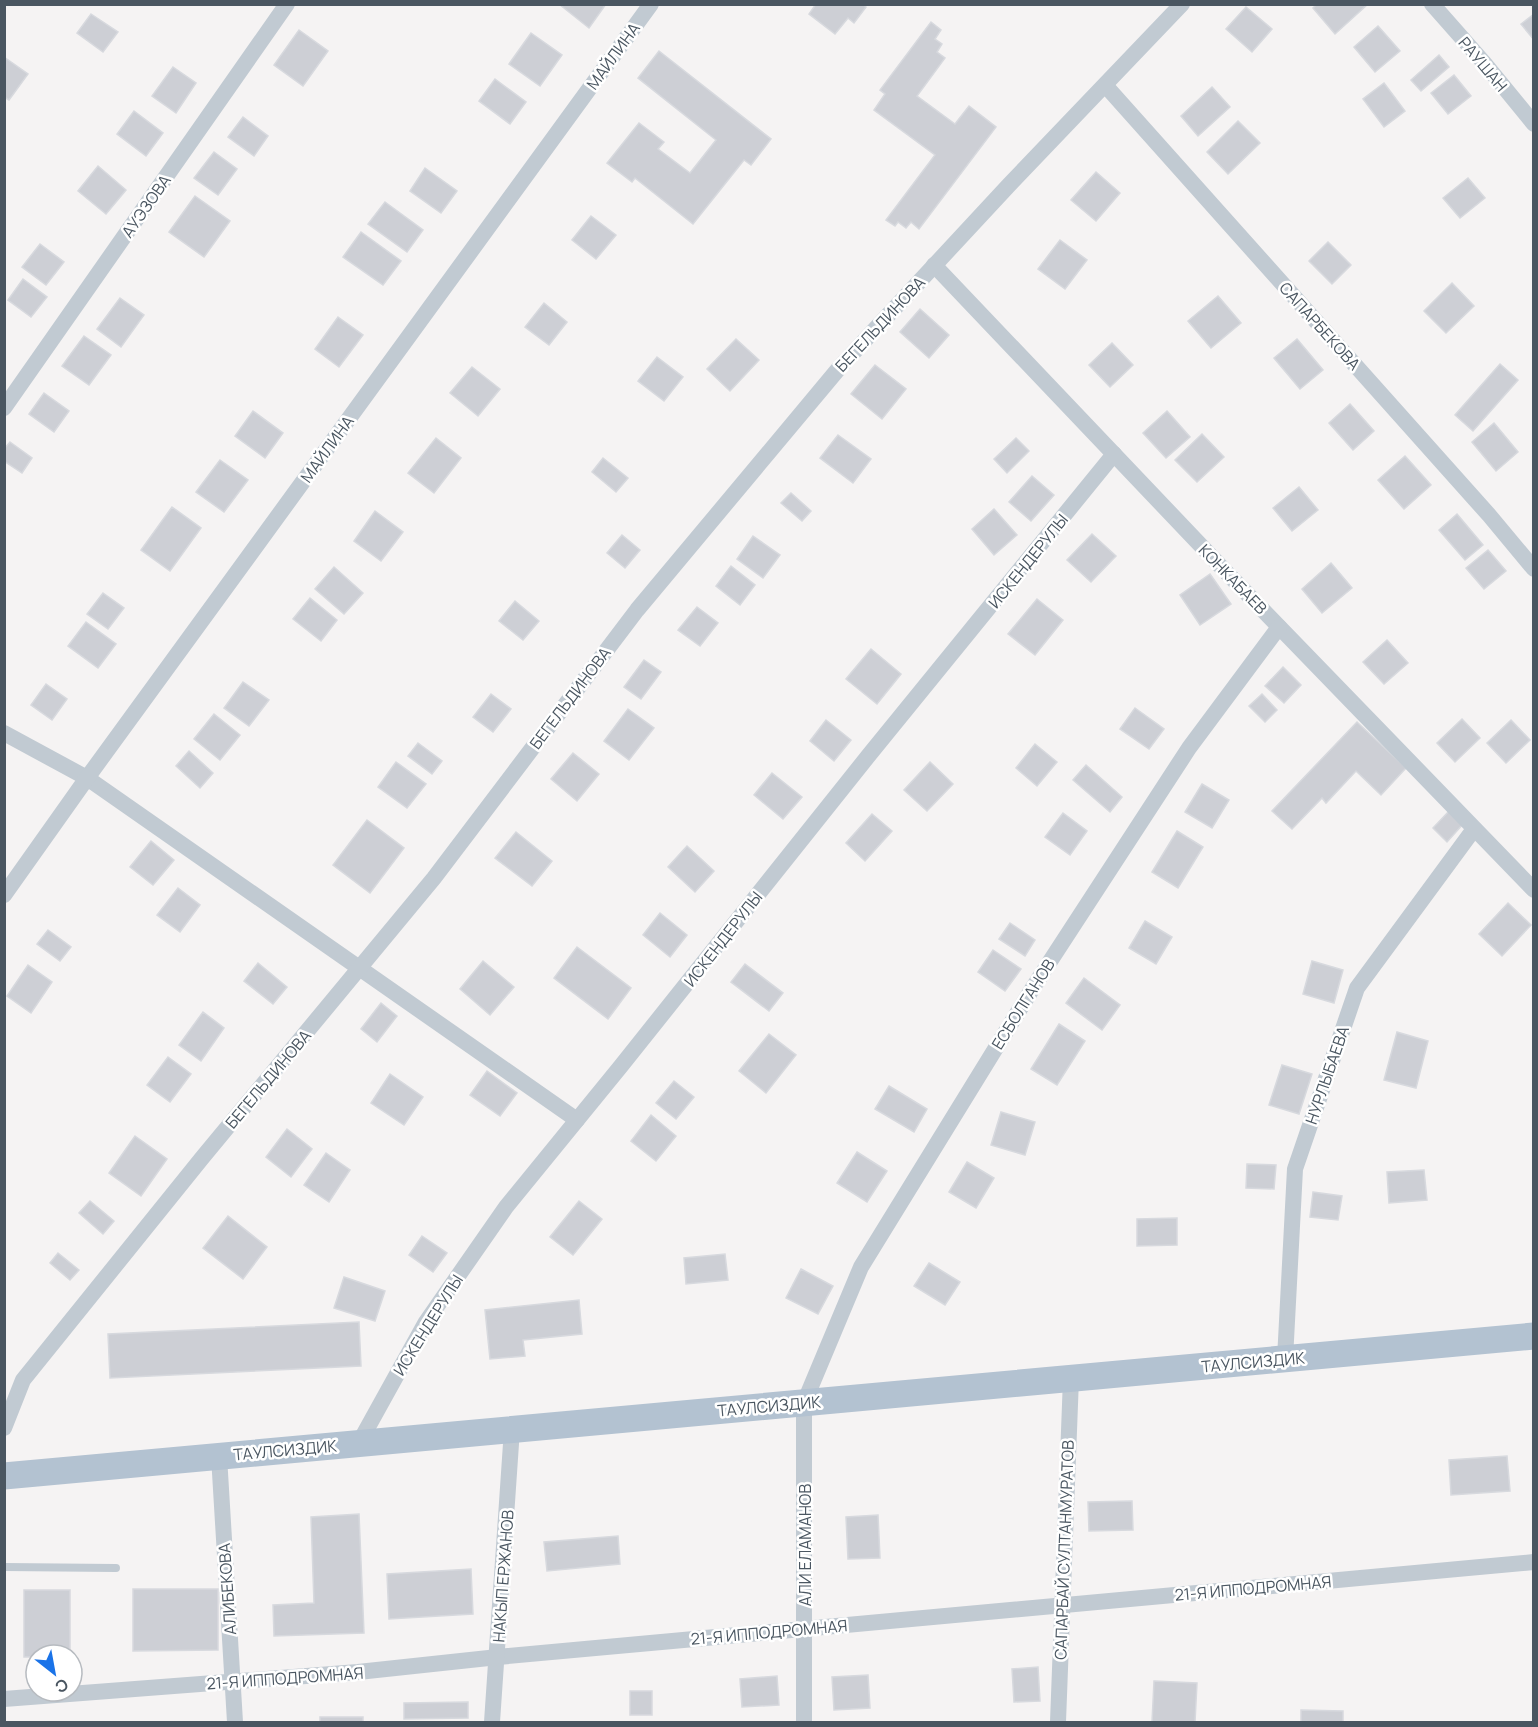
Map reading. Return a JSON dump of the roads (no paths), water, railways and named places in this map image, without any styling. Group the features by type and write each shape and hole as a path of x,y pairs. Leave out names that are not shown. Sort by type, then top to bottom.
{"main road":[{"name":"ТАУЛСИЗДИК","path":"4,1476 1533,1336"}],"street":[{"name":"АУЭЗОВА","path":"4,408 288,4"},
{"name":"МАЙЛИНА","path":"4,895 651,4"},
{"name":"БЕГЕЛЬДИНОВА","path":"4,1428 23,1380 202,1158 434,878 637,610 840,367 1182,4"},
{"name":"РАУШАН","path":"1432,4 1485,64 1533,124"},
{"name":"САПАРБЕКОВА","path":"1105,85 1489,515 1533,568"},
{"name":"КОНКАБАЕВ","path":"934,265 1533,890"},
{"name":"ИСКЕНДЕРУЛЫ","path":"359,1443 426,1322 506,1206 1114,454"},
{"name":"ЕСБОЛГАНОВ","path":"804,1403 867,1257 1034,986 1189,748 1279,627"},
{"path":"4,733 87,778 577,1120"},
{"name":"НУРЛЫБАЕВА","path":"1285,1359 1295,1169 1357,988 1474,829"},
{"name":"САПАРБАЙ СУЛТАНМУРАТОВ","path":"1058,1722 1071,1378"},
{"name":"АЛИ ЕЛАМАНОВ","path":"804,1403 804,1722"},
{"name":"НАКЫП ЕРЖАНОВ","path":"492,1722 512,1429"},
{"name":"АЛИБЕКОВА","path":"219,1456 235,1722"},
{"name":"21-Я ИППОДРОМНАЯ","path":"4,1699 358,1672 498,1657 1533,1563"}],"lane":[{"path":"4,1567 116,1568"}]}
